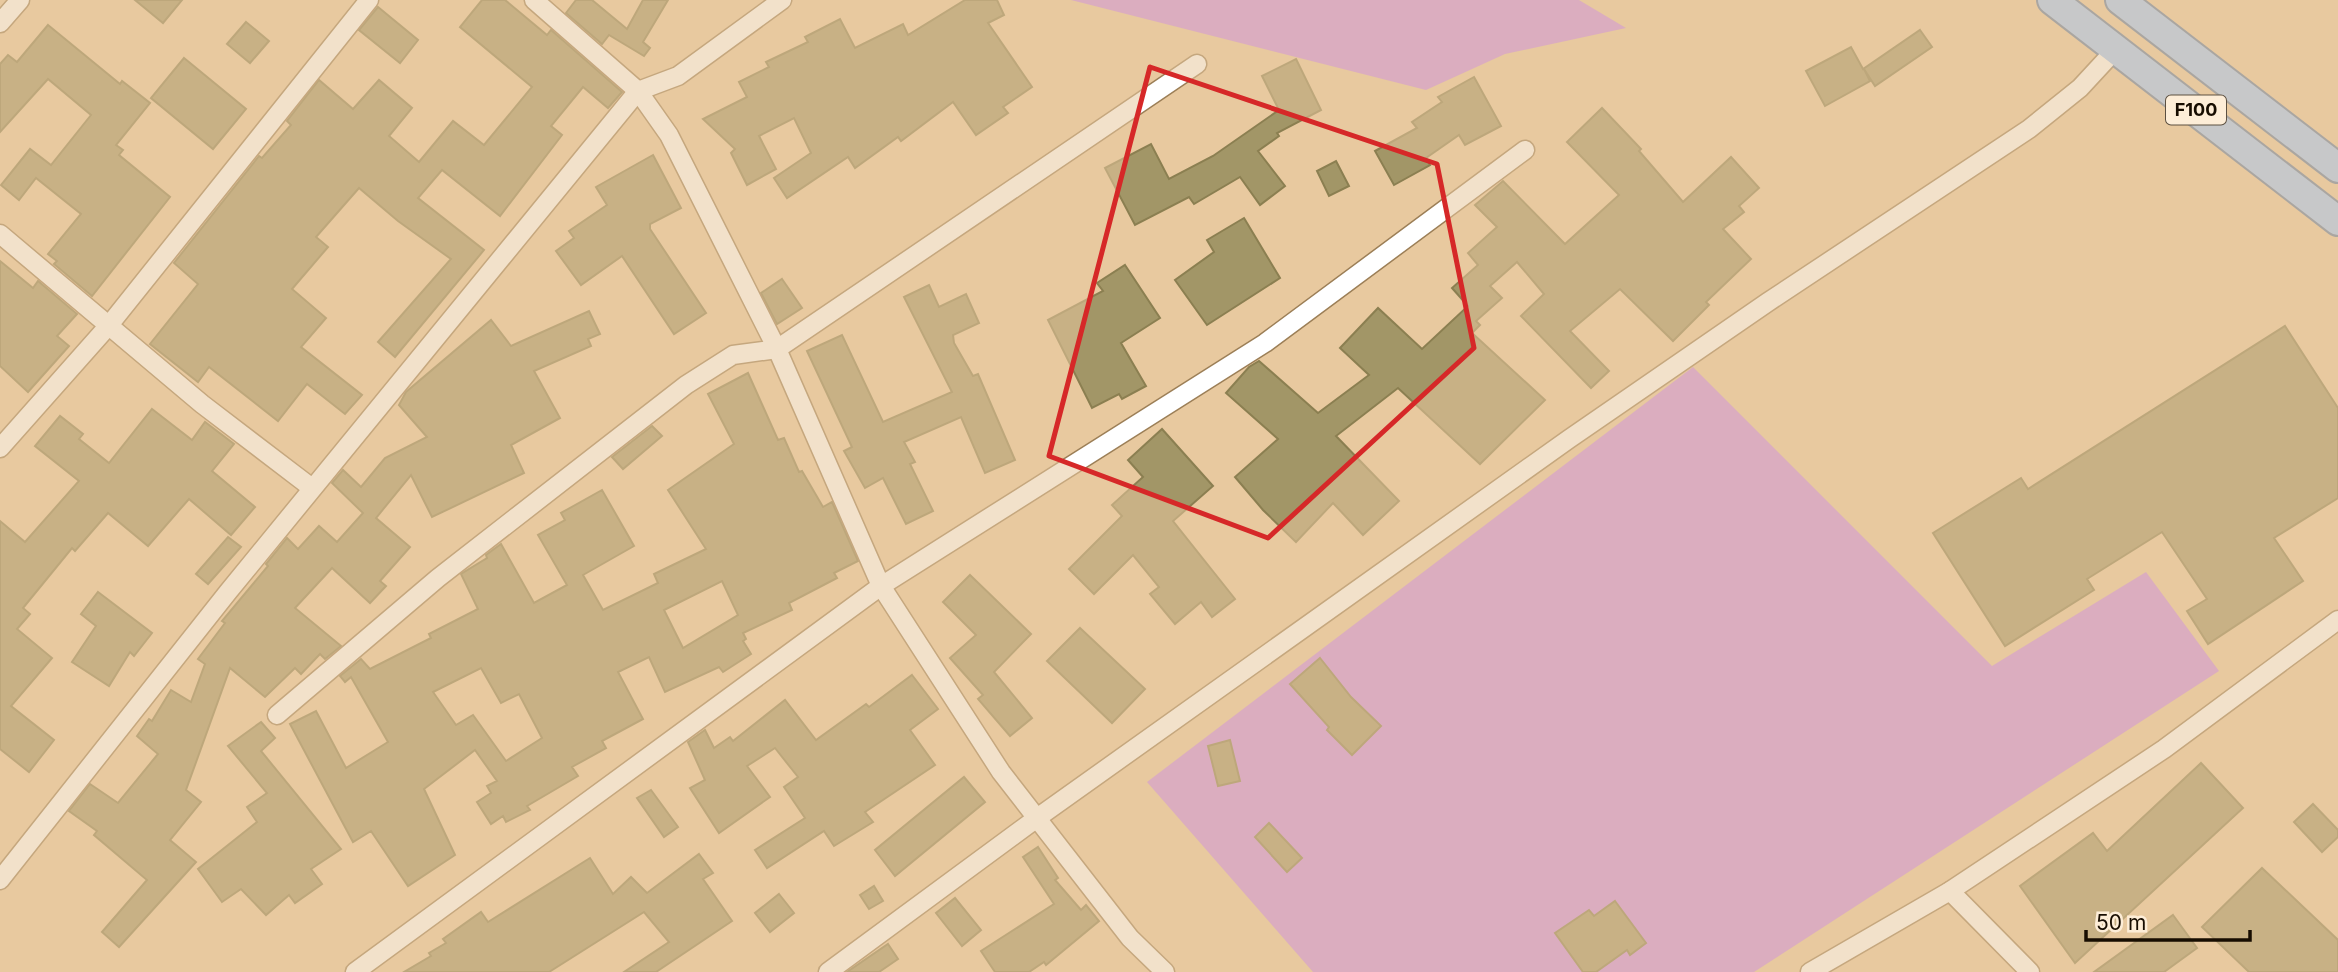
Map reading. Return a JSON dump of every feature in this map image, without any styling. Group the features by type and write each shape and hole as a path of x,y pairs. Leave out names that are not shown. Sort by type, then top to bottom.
{"highway":[{"name":"F100","path":"2052,0 2338,221"},
{"name":"F100","path":"2120,0 2338,168"}],"street":[{"path":"0,23 20,0"},
{"path":"0,448 110,324 369,0"},
{"path":"534,0 638,91 669,135 777,349 881,586 1001,772 1130,938 1165,972"},
{"path":"0,880 312,488 638,91 678,76 782,0"},
{"path":"828,972 1037,818 1580,432 1768,302 2029,129 2080,88 2117,48"},
{"path":"277,715 438,578 685,386 733,355 777,349 1197,64"},
{"path":"355,972 881,586 1265,342 1525,150"},
{"path":"0,234 202,404 312,488"},
{"path":"1810,972 1950,891 2164,749 2338,620"},
{"path":"1950,891 2030,972"}],"highlighted area":[{"path":"1150,67 1437,164 1474,348 1268,538 1049,456"}],"shaded area":[{"path":"1071,0 1579,0 1626,28 1505,54 1426,90"},
{"path":"1693,367 1992,666 2146,572 2219,671 1754,972 1313,972 1147,782"}],"building":[{"path":"135,0 182,0 163,23"},
{"path":"482,0 505,0 547,35 551,30 622,92 608,108 583,87 551,126 562,135 500,216 442,170 418,198 484,250 395,357 378,342 451,259 398,221 359,188 316,237 328,247 292,289 326,318 301,347 362,395 345,414 307,384 278,421 209,367 198,382 150,344 198,284 174,263 259,156 262,158 291,125 287,121 319,80 353,109 379,80 412,108 389,136 419,162 453,121 484,145 532,87 460,27"},
{"path":"576,0 592,0 627,29 643,0 668,0 643,42 650,48 644,56 609,35 602,44 566,13"},
{"path":"965,0 997,0 1004,15 988,23 1032,87 1003,107 1008,113 976,135 953,102 901,141 898,137 855,168 848,157 787,198 774,178 811,153 794,118 759,136 776,169 747,185 731,153 735,149 703,119 747,97 739,82 769,67 766,62 808,42 805,37 840,19 855,48 903,24 908,35"},
{"path":"378,7 418,40 400,63 359,30"},
{"path":"246,22 269,41 250,63 227,44"},
{"path":"48,25 120,84 122,81 150,103 116,145 123,150 119,155 170,197 92,296 54,264 57,261 48,254 81,214 36,178 19,200 1,185 30,149 51,165 91,115 48,79 0,132 0,64 8,55 17,62"},
{"path":"1920,30 1932,47 1875,86 1864,69 1870,81 1825,106 1806,71 1851,47 1863,69"},
{"path":"184,58 246,109 213,149 151,98"},
{"path":"1296,59 1321,110 1277,133 1279,136 1258,151 1285,186 1260,205 1240,177 1194,204 1189,197 1135,225 1105,168 1151,144 1169,179 1213,156 1279,110 1262,76"},
{"path":"1474,77 1501,126 1465,145 1459,135 1426,158 1430,165 1394,185 1375,151 1417,128 1412,122 1442,102 1438,97"},
{"path":"1602,108 1641,149 1639,151 1683,202 1731,157 1759,188 1739,206 1744,212 1723,229 1751,259 1706,302 1709,305 1673,341 1620,289 1570,331 1609,371 1591,388 1521,316 1544,294 1517,262 1490,286 1502,298 1476,321 1480,325 1472,333 1545,400 1480,464 1398,388 1336,436 1399,501 1363,535 1333,503 1296,542 1263,510 1235,477 1278,439 1226,393 1249,367 1259,361 1318,413 1369,375 1340,348 1378,308 1422,349 1468,306 1452,288 1478,265 1468,253 1497,227 1475,205 1503,181 1565,244 1619,195 1567,142"},
{"path":"653,155 681,208 650,224 650,229 706,313 674,334 622,256 581,285 556,251 574,238 569,231 607,205 596,187"},
{"path":"1336,161 1349,186 1329,196 1317,171"},
{"path":"1244,218 1280,278 1207,325 1175,280 1214,252 1207,240"},
{"path":"0,261 33,288 38,281 77,314 57,336 69,346 28,392 0,366"},
{"path":"1125,265 1160,318 1121,343 1146,386 1122,399 1119,394 1092,408 1048,320 1103,291 1097,283"},
{"path":"782,279 802,308 777,324 761,293"},
{"path":"929,285 939,307 966,294 979,323 953,335 954,343 973,376 978,374 1015,460 985,473 961,417 904,442 915,462 910,464 933,511 906,524 883,478 865,488 844,451 852,447 807,351 842,335 883,422 952,392 904,297"},
{"path":"589,311 600,334 588,339 591,346 534,371 560,418 511,445 524,473 432,517 411,475 376,518 410,547 380,581 386,586 370,603 332,568 295,608 341,646 325,659 320,654 301,674 295,668 265,697 230,668 186,790 201,802 170,840 196,862 119,947 102,932 147,880 94,835 97,831 69,811 90,784 118,803 158,754 137,736 149,719 152,721 171,690 191,702 205,664 198,659 225,623 222,621 268,566 266,564 287,538 298,549 319,526 337,542 363,513 332,483 343,470 361,487 385,458 427,437 399,405 406,392 491,320 511,346"},
{"path":"2285,326 2338,408 2338,498 2274,538 2303,581 2208,644 2187,611 2207,599 2162,532 2087,579 2094,590 2005,646 1933,533 2021,478 2028,489"},
{"path":"748,373 778,440 784,438 799,472 802,471 823,507 832,502 858,561 834,573 837,578 789,603 792,610 743,633 746,639 743,641 751,654 723,672 719,667 665,692 649,657 618,672 643,719 602,741 606,748 572,767 578,776 527,806 530,810 506,822 503,816 491,824 477,802 491,793 487,786 497,781 475,750 424,789 455,855 408,886 371,831 353,842 290,724 316,711 346,768 388,742 351,677 345,682 340,676 361,659 370,669 431,638 429,634 478,609 461,574 487,558 486,555 501,544 534,603 567,585 538,535 565,520 561,513 602,490 634,546 583,575 603,610 658,583 654,574 706,549 668,490 734,444 708,394","holes":["722,581 738,615 683,648 664,610","481,668 501,703 519,694 542,738 506,761 473,715 456,725 433,692"]},
{"path":"152,409 192,440 205,422 234,444 212,471 255,507 231,535 189,499 148,546 108,513 75,551 72,548 23,608 30,614 17,629 52,658 11,706 54,740 29,772 0,749 0,521 25,542 79,481 35,446 60,416 83,434 79,439 109,463"},
{"path":"652,426 662,436 623,469 612,457"},
{"path":"1162,429 1213,486 1173,521 1235,599 1212,617 1201,602 1175,624 1150,594 1159,587 1133,555 1094,594 1069,569 1122,516 1112,505 1143,477 1128,460"},
{"path":"228,537 241,547 208,584 196,574"},
{"path":"970,575 1031,634 994,672 1032,718 1010,736 978,699 983,695 950,658 976,635 943,602"},
{"path":"98,592 152,633 134,656 130,652 109,686 72,662 96,626 81,614"},
{"path":"1080,628 1145,689 1112,723 1047,661"},
{"path":"1320,658 1351,697 1381,726 1352,755 1327,730 1329,727 1290,684"},
{"path":"912,675 938,709 910,730 935,765 865,812 873,822 834,846 824,831 767,868 755,850 805,818 784,787 798,777 775,748 747,766 770,797 719,833 690,788 705,780 688,742 705,730 714,748 730,737 733,741 785,700 816,740 866,704 869,707"},
{"path":"261,722 275,738 261,751 341,849 311,869 322,884 295,903 289,895 266,915 241,889 222,902 198,869 257,822 247,807 267,793 228,746"},
{"path":"1230,740 1240,781 1218,786 1208,746"},
{"path":"2201,763 2243,808 2075,963 2020,886 2093,833 2107,851"},
{"path":"964,777 985,802 895,876 875,850"},
{"path":"651,790 678,827 664,837 637,798"},
{"path":"2313,804 2338,830 2338,837 2322,852 2294,822"},
{"path":"1269,823 1302,858 1287,872 1255,837"},
{"path":"1038,847 1058,878 1055,880 1081,910 1086,905 1099,921 1046,965 1044,962 1029,972 995,972 981,951 1054,904 1023,857"},
{"path":"699,854 713,873 703,879 732,921 656,972 624,972 669,942 644,912 549,972 404,972 431,956 429,953 446,943 443,939 481,912 488,922 590,858 613,894 631,877 647,893"},
{"path":"2262,868 2338,940 2338,972 2249,972 2202,927"},
{"path":"874,886 883,901 869,909 860,895"},
{"path":"779,894 794,913 770,932 755,913"},
{"path":"955,898 981,930 962,946 936,913"},
{"path":"1615,901 1646,943 1630,955 1627,950 1596,972 1583,972 1555,933 1589,910 1594,916"},
{"path":"2173,915 2197,948 2164,972 2094,972"},
{"path":"888,944 898,959 879,972 847,972"}]}
